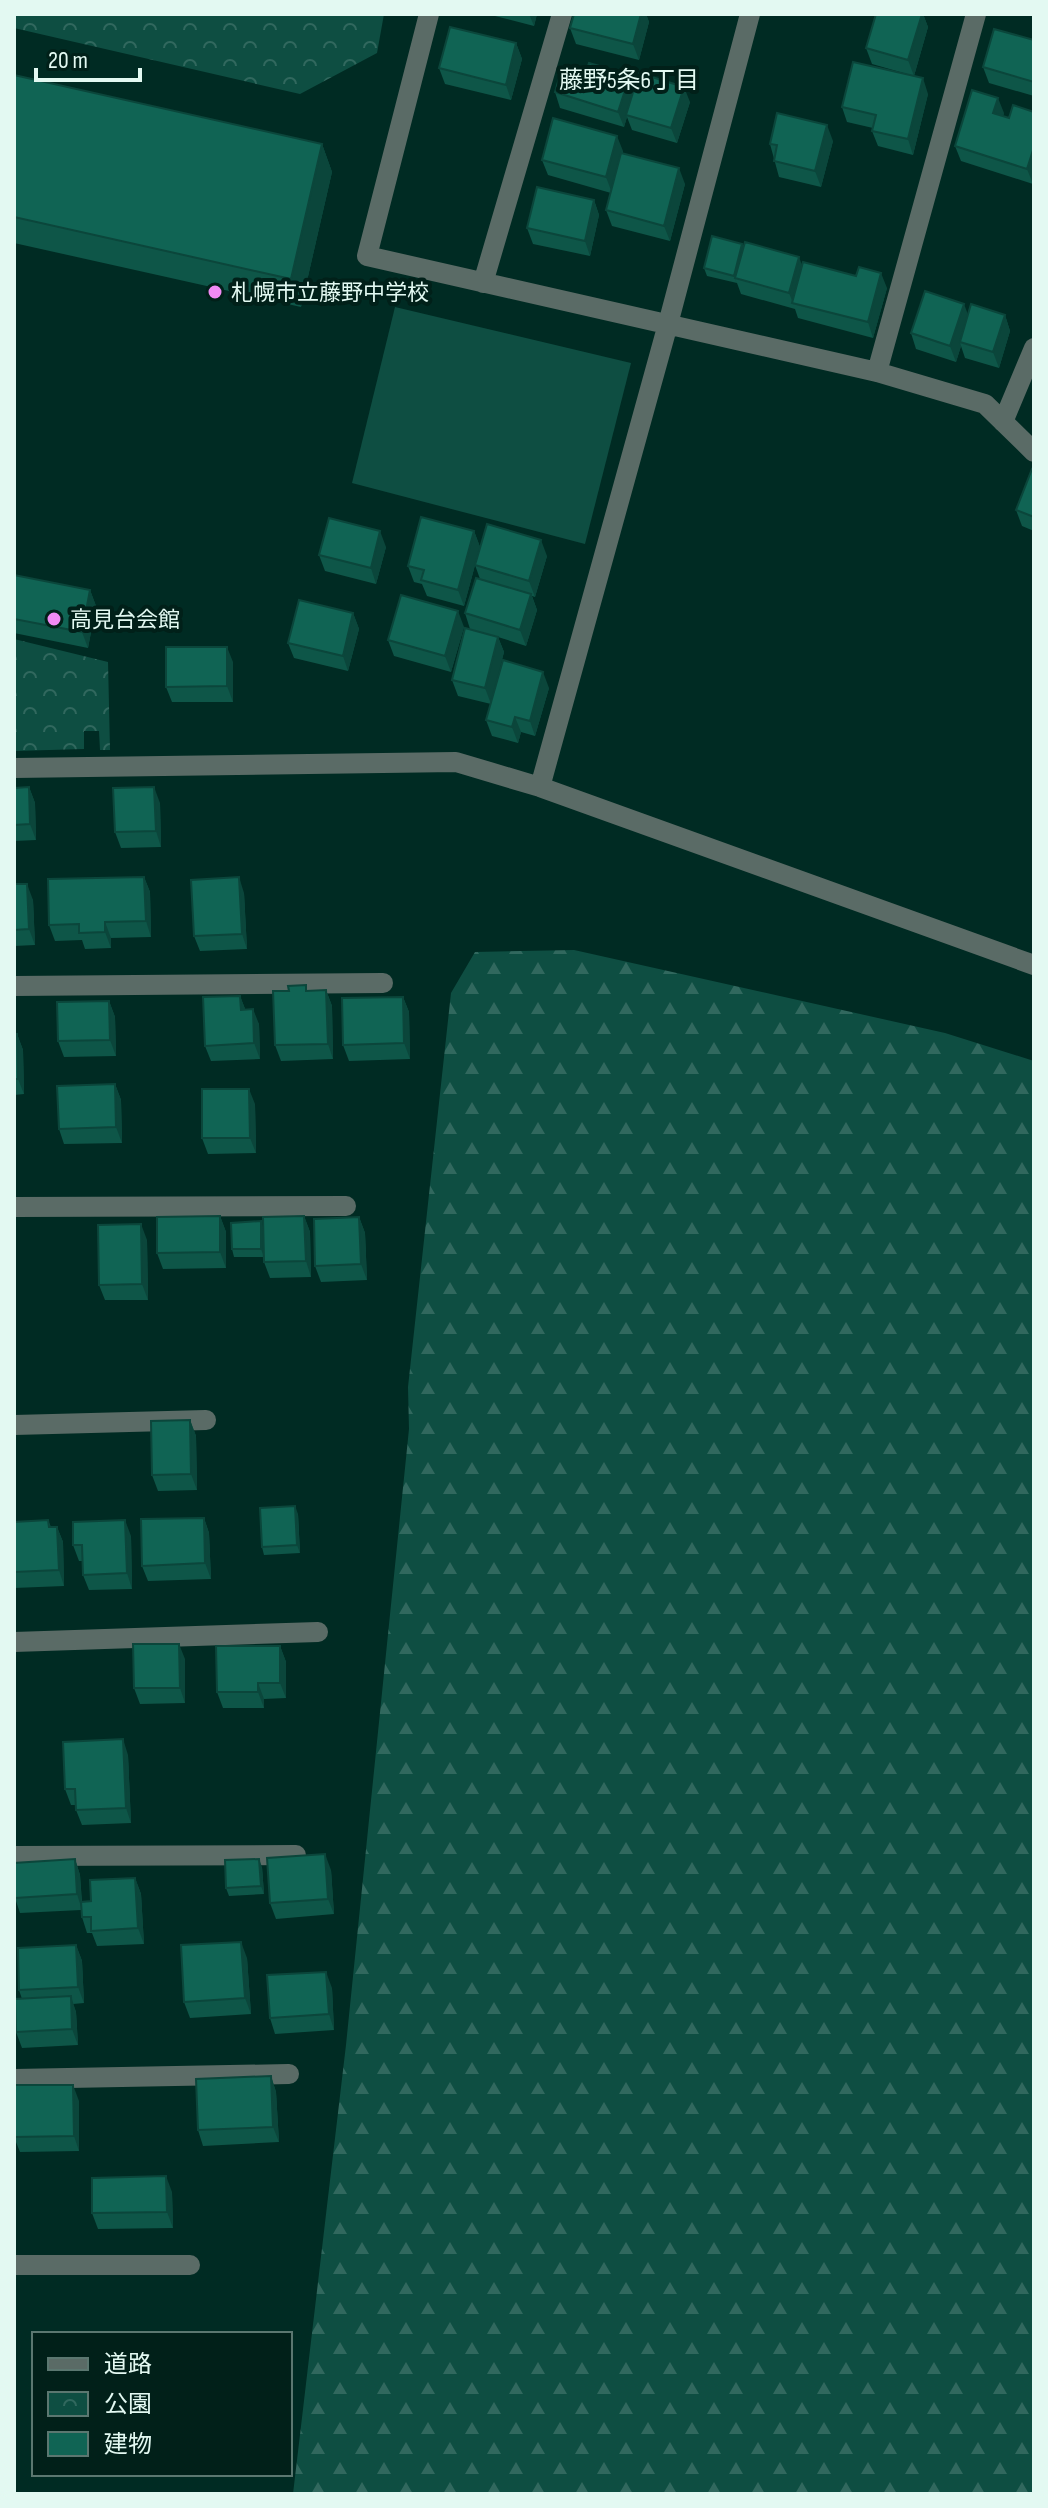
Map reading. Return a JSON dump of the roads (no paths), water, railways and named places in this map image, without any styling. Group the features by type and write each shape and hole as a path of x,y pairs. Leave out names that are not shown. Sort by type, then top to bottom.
{"street":[{"path":"429,14 367,256 877,372 985,404 1034,452"},
{"path":"483,283 562,14"},
{"path":"540,787 750,14"},
{"path":"877,372 976,14"},
{"path":"1003,422 1034,348"},
{"path":"14,768 456,762 540,787 1034,965"},
{"path":"14,986 383,983"},
{"path":"14,1207 346,1206"},
{"path":"14,1425 206,1420"},
{"path":"14,1642 318,1632"},
{"path":"14,1856 296,1855"},
{"path":"14,2079 289,2074"},
{"path":"14,2265 190,2265"}],"place":[{"name":"札幌市立藤野中学校","path":"215,292"},
{"name":"高見台会館","path":"54,619"}],"district":[{"name":"藤野5条6丁目","path":"629,80"}]}
